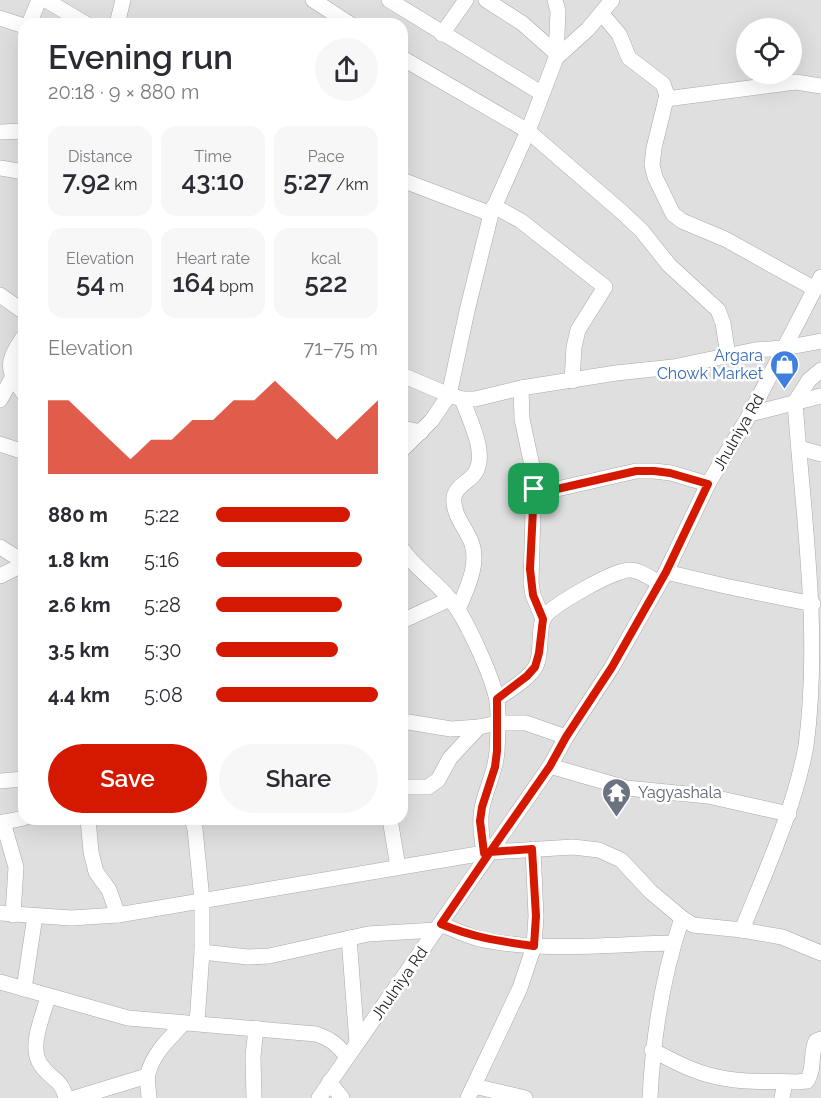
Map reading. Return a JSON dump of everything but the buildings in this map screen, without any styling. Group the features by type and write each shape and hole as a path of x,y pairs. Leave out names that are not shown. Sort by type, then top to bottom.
{"street":[{"path":"32,18 39,0"},
{"path":"46,0 76,18"},
{"path":"118,18 123,0"},
{"path":"313,0 341,18"},
{"path":"389,0 541,93"},
{"path":"442,34 466,0"},
{"path":"486,0 522,23 556,56"},
{"path":"408,619 454,604 472,572 474,558 472,544 456,510 454,499 456,491 475,474 480,452 456,397 467,311 493,210 528,131 556,56 558,11 555,0"},
{"path":"556,56 588,29 612,0"},
{"path":"602,14 616,30 629,58 664,86 666,99 652,165 655,177 673,214 682,221 818,283"},
{"path":"0,18 18,24"},
{"path":"408,61 528,131 623,213 642,231 669,265 713,304 721,315 728,356"},
{"path":"666,99 796,82 821,86"},
{"path":"0,132 18,131"},
{"path":"0,168 18,171"},
{"path":"408,182 521,221 605,287 578,330 574,347 572,381"},
{"name":"Jhulniya Rd","path":"320,1098 487,853 550,766 566,737 612,667 662,578 708,484 750,414 818,283"},
{"path":"0,295 18,308"},
{"path":"408,377 456,397 475,399 521,388 616,373 673,367 755,350 784,348 821,341"},
{"path":"18,345 10,362 12,378 18,386"},
{"path":"742,930 789,814 806,747 813,674 813,604 795,402 809,380 821,370"},
{"path":"0,400 12,378"},
{"path":"497,699 535,667 543,619 533,595 531,583 534,489 532,460 522,419 521,388"},
{"path":"750,414 821,396"},
{"path":"408,444 456,397"},
{"path":"408,429 421,432"},
{"path":"0,444 18,450"},
{"path":"799,448 821,454"},
{"path":"534,489 557,489 636,471 670,473 708,484"},
{"path":"0,547 18,559"},
{"path":"408,557 454,604 479,650 497,699 495,767 482,807 480,821 487,853"},
{"path":"2,574 18,566"},
{"path":"543,619 568,598 622,570 725,586 813,604"},
{"path":"408,723 451,729 497,723 526,723 566,737"},
{"path":"408,787 428,787 438,780 450,758 479,727"},
{"path":"550,766 626,788 708,796 789,814"},
{"path":"0,781 18,780"},
{"path":"18,819 1,822 16,867 6,914 70,918 118,915 487,853 573,847 599,850 621,860 651,892 693,925 782,937 821,953"},
{"path":"89,825 91,852 96,872 109,890 118,915"},
{"path":"148,1098 147,1076 158,1052 190,1023 202,952 202,900 196,825"},
{"path":"391,825 398,867"},
{"path":"525,1098 471,1092 520,988 534,946 536,916 532,849"},
{"path":"24,989 35,916"},
{"path":"650,1098 652,1050 660,1001 682,918"},
{"path":"202,952 248,957 269,956 368,934 438,927 486,940 534,946 674,943"},
{"path":"349,938 357,1043"},
{"path":"0,982 129,1018 316,1034 330,1038 347,1058"},
{"path":"48,997 37,1042 37,1055 41,1065 63,1086 66,1098"},
{"path":"254,1098 253,1056 256,1028"},
{"path":"652,1050 694,1071 713,1077 785,1082 807,1081 811,1076 818,1048"},
{"path":"75,1098 147,1076"},
{"path":"329,1082 342,1098"},
{"path":"782,1098 785,1082"}],"shaded area":[{"path":"0,0 821,0 821,1098 0,1098"}],"place":[{"name":"Argara Chowk Market","path":"784,390"},
{"name":"Yagyashala","path":"617,818"}],"route":[{"path":"534,489 530,569 533,595 543,619 539,653 535,667 527,676 497,699 495,767 482,807 480,821 484,853 490,852 441,924 468,936 534,946 536,916 532,849 490,852 550,766 566,737 612,667 666,572 708,484 670,473 636,471 557,489 534,489"}]}
